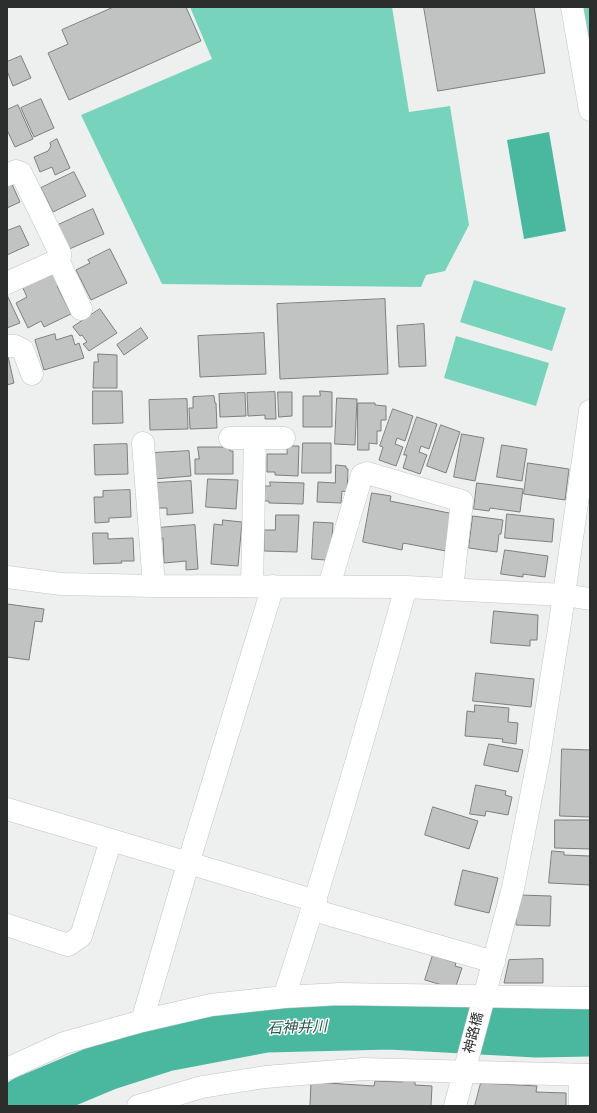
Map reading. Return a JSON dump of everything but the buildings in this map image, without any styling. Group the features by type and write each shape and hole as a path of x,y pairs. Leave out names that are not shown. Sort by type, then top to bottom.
{"street":[{"path":"572,7 590,110"},
{"path":"7,175 16,171 21,173 60,253 58,260 7,283"},
{"path":"58,260 81,309"},
{"path":"7,346 15,346 23,350 32,374"},
{"name":"神路橋","path":"455,1106 513,888 539,756 590,411"},
{"path":"230,438 284,438"},
{"path":"142,1021 188,864 263,586 255,438"},
{"path":"143,442 154,586"},
{"path":"329,586 362,475 367,473 462,501 452,589"},
{"path":"7,577 61,584 406,587 564,595 590,599"},
{"path":"284,997 314,905 368,726 406,587"},
{"path":"7,809 188,864 494,962"},
{"path":"7,926 68,945 81,936 111,840"},
{"path":"7,1069 64,1043 142,1021 211,1005 284,997 339,994 483,999 590,998"},
{"path":"138,1106 202,1087 265,1077 363,1069 465,1068 585,1075 580,1106"}],"shaded area":[{"path":"190,7 392,7 409,112 450,106 469,225 445,271 426,275 421,287 162,284 81,115 212,59"},
{"path":"583,7 590,7 590,54"},
{"path":"549,132 566,231 524,239 507,140"},
{"path":"474,280 566,308 552,351 460,322"},
{"path":"456,336 549,363 536,406 444,378"}],"waterway":[{"name":"石神井川","path":"16,1106 28,1099 107,1066 166,1047 266,1028 390,1025 537,1033 590,1032"}]}
